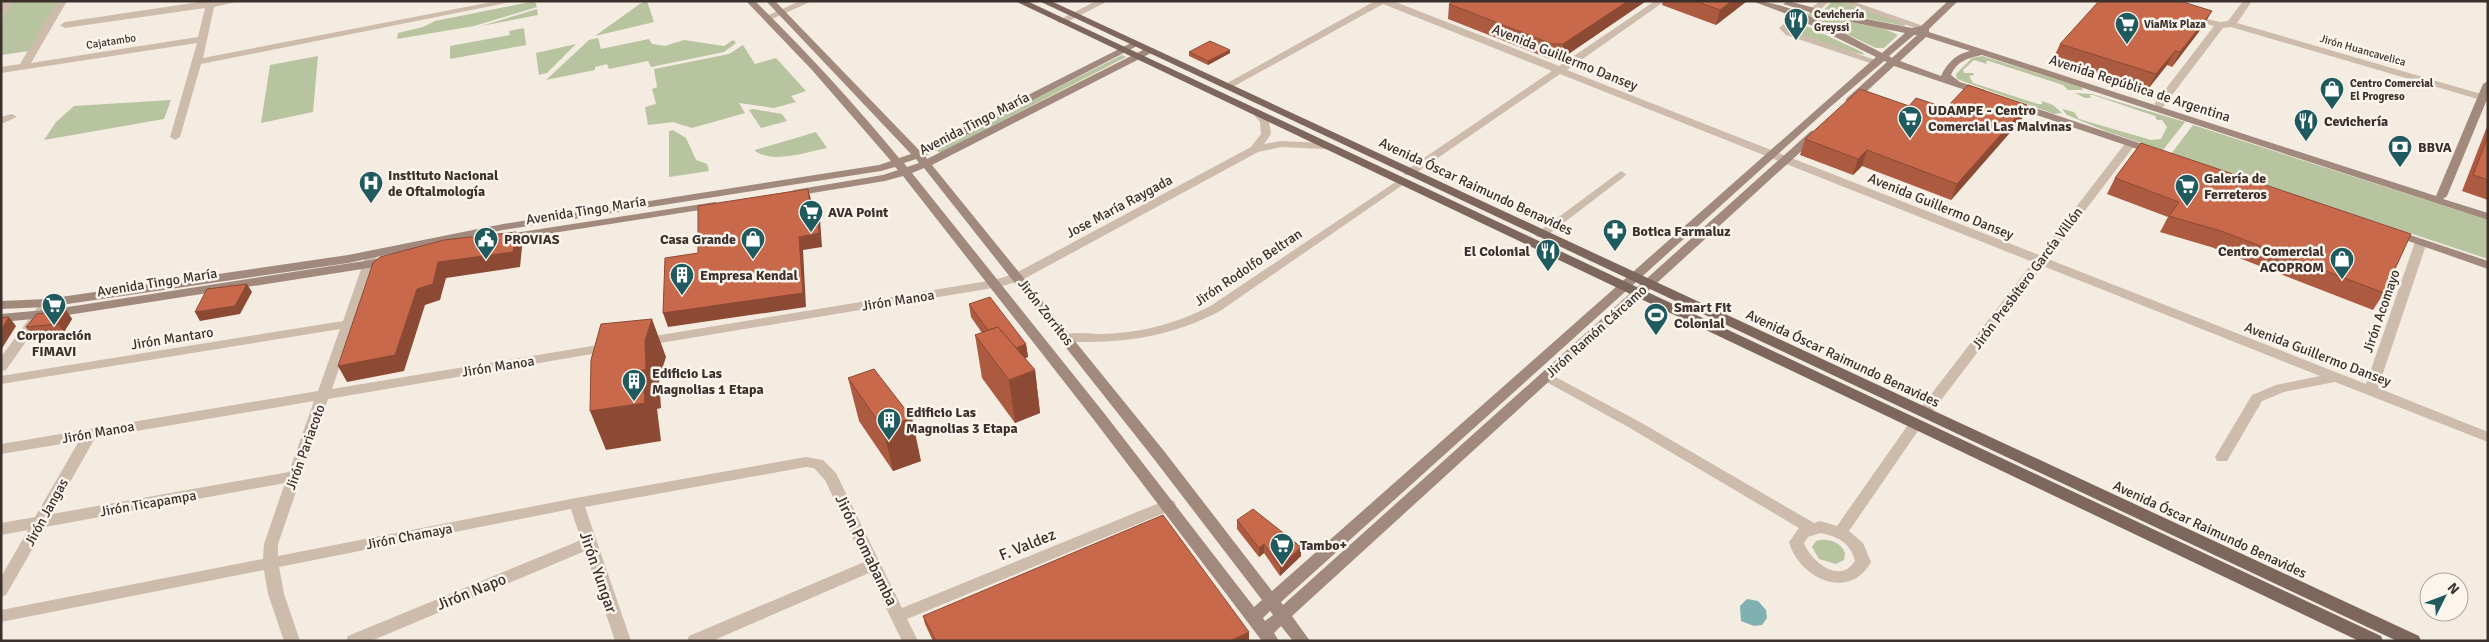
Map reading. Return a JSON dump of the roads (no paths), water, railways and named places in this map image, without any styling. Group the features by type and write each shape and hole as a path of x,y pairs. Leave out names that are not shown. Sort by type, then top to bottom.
{"main road":[{"name":"Jirón Zorritos","path":"750,1 902,167 1169,505 1268,636"},
{"name":"Jirón Zorritos","path":"770,1 918,154 1018,277 1283,614 1302,641"},
{"name":"Avenida Óscar Raimundo Benavides","path":"1019,1 1400,182 1627,283 1920,419 2413,641"},
{"name":"Avenida Óscar Raimundo Benavides","path":"1043,1 1541,235 1627,283"},
{"path":"1756,1 1795,14 1832,32 1885,62 2161,157"},
{"name":"Avenida República de Argentina","path":"1780,1 1812,12 1920,31 2159,105 2488,211"},
{"name":"Jirón Ramón Cárcamo","path":"1253,617 1772,155 1885,62 1954,1"},
{"path":"1832,32 1848,36 1863,30 1862,26 1851,20"},
{"name":"Avenida República de Argentina","path":"1920,31 2488,217"},
{"name":"Avenida Tingo María","path":"902,167 918,154 1136,44"},
{"name":"Avenida Tingo María","path":"1,318 37,315 487,240 868,181 902,167 926,164 1150,50"},
{"path":"1958,85 1948,79 1946,73 1963,56 1970,53 1991,55"},
{"path":"1885,62 1958,85 1996,101"},
{"name":"Jirón Ramón Cárcamo","path":"1844,106 1885,62"},
{"path":"2441,196 2485,98 2488,84"},
{"name":"Jirón Ramón Cárcamo","path":"1268,636 1283,614 1822,126"},
{"path":"2382,232 2488,271"},
{"path":"2419,245 2488,265"},
{"name":"Avenida Tingo María","path":"1,305 47,303 370,260"},
{"name":"Avenida Óscar Raimundo Benavides","path":"1920,419 2375,641"},
{"path":"1380,503 1395,513"}],"street":[{"path":"1,14 10,1"},
{"path":"23,67 63,1"},
{"path":"65,25 236,1"},
{"path":"197,62 512,1"},
{"path":"767,18 808,1"},
{"path":"1062,21 1104,1"},
{"path":"1227,86 1383,1"},
{"name":"Avenida Guillermo Dansey","path":"1383,1 2488,437"},
{"path":"1409,173 1661,1"},
{"path":"1812,12 1826,1"},
{"path":"1842,1 1920,31"},
{"path":"2178,13 2220,25 2231,24 2248,1"},
{"path":"175,137 197,62 211,3"},
{"path":"1795,14 1794,20 1784,28 1789,33 1885,62"},
{"name":"Jirón Huancavelica","path":"2231,24 2485,98"},
{"path":"2159,105 2220,25"},
{"name":"Cajatambo","path":"1,70 203,39"},
{"path":"1255,149 1266,134 1265,122 1259,114"},
{"path":"1,121 12,117"},
{"name":"Jose María Raygada","path":"995,284 1018,277 1255,149 1281,144 1324,146"},
{"name":"Jirón Presbítero García Villón","path":"1840,532 1920,419 2129,146"},
{"path":"1541,235 1622,174"},
{"name":"Jirón Rodolfo Beltran","path":"1066,338 1128,338 1162,332 1191,322 1224,302 1400,182"},
{"name":"Jirón Acomayo","path":"2370,390 2419,245"},
{"name":"Jirón Pariacoto","path":"292,641 272,581 269,564 271,544 370,260"},
{"name":"Jirón Manoa","path":"1,449 995,284"},
{"path":"1,367 47,303"},
{"name":"Jirón Mantaro","path":"1,380 348,324"},
{"path":"1546,376 1635,424 1810,528"},
{"path":"2222,458 2257,398 2281,388 2335,377"},
{"name":"Jirón Jangas","path":"1,591 90,434"},
{"name":"Jirón Chamaya","path":"1,616 576,503 791,464 818,464"},
{"name":"Jirón Pomabamba","path":"818,464 831,477 910,641"},
{"name":"Jirón Ticapampa","path":"1,529 294,476"},
{"name":"Jirón Yungar","path":"576,503 623,641"},
{"name":"F. Valdez","path":"899,616 1169,505"},
{"path":"1820,527 1840,532 1858,546 1863,562 1860,568 1853,573 1834,576 1812,567 1798,552 1798,537 1810,528 1820,527"},
{"name":"Jirón Napo","path":"354,641 589,543"},
{"path":"696,641 874,564"}],"water":[{"path":"1747,599 1758,601 1766,610 1767,618 1762,625 1754,626 1741,621 1740,606"}],"place":[{"name":"Cevichería Greyssi","path":"1796,41"},
{"name":"ViaMix Plaza","path":"2127,45"},
{"name":"Centro Comercial El Progreso","path":"2332,110"},
{"name":"UDAMPE - Centro Comercial Las Malvinas","path":"1910,139"},
{"name":"Cevichería","path":"2306,142"},
{"name":"BBVA","path":"2400,168"},
{"name":"Instituto Nacional de Oftalmología","path":"371,204"},
{"name":"Galería de Ferreteros","path":"2187,207"},
{"name":"AVA Point","path":"811,233"},
{"name":"Botica Farmaluz","path":"1615,252"},
{"name":"PROVIAS","path":"486,260"},
{"name":"Casa Grande","path":"753,260"},
{"name":"El Colonial","path":"1548,272"},
{"name":"Centro Comercial ACOPROM","path":"2342,280"},
{"name":"Empresa Kendal","path":"682,296"},
{"name":"Corporación FIMAVI","path":"54,326"},
{"name":"Smart Fit Colonial","path":"1656,336"},
{"name":"Edificio Las Magnolias 1 Etapa","path":"634,402"},
{"name":"Edificio Las Magnolias 3 Etapa","path":"889,441"},
{"name":"Tambo+","path":"1282,566"}]}
